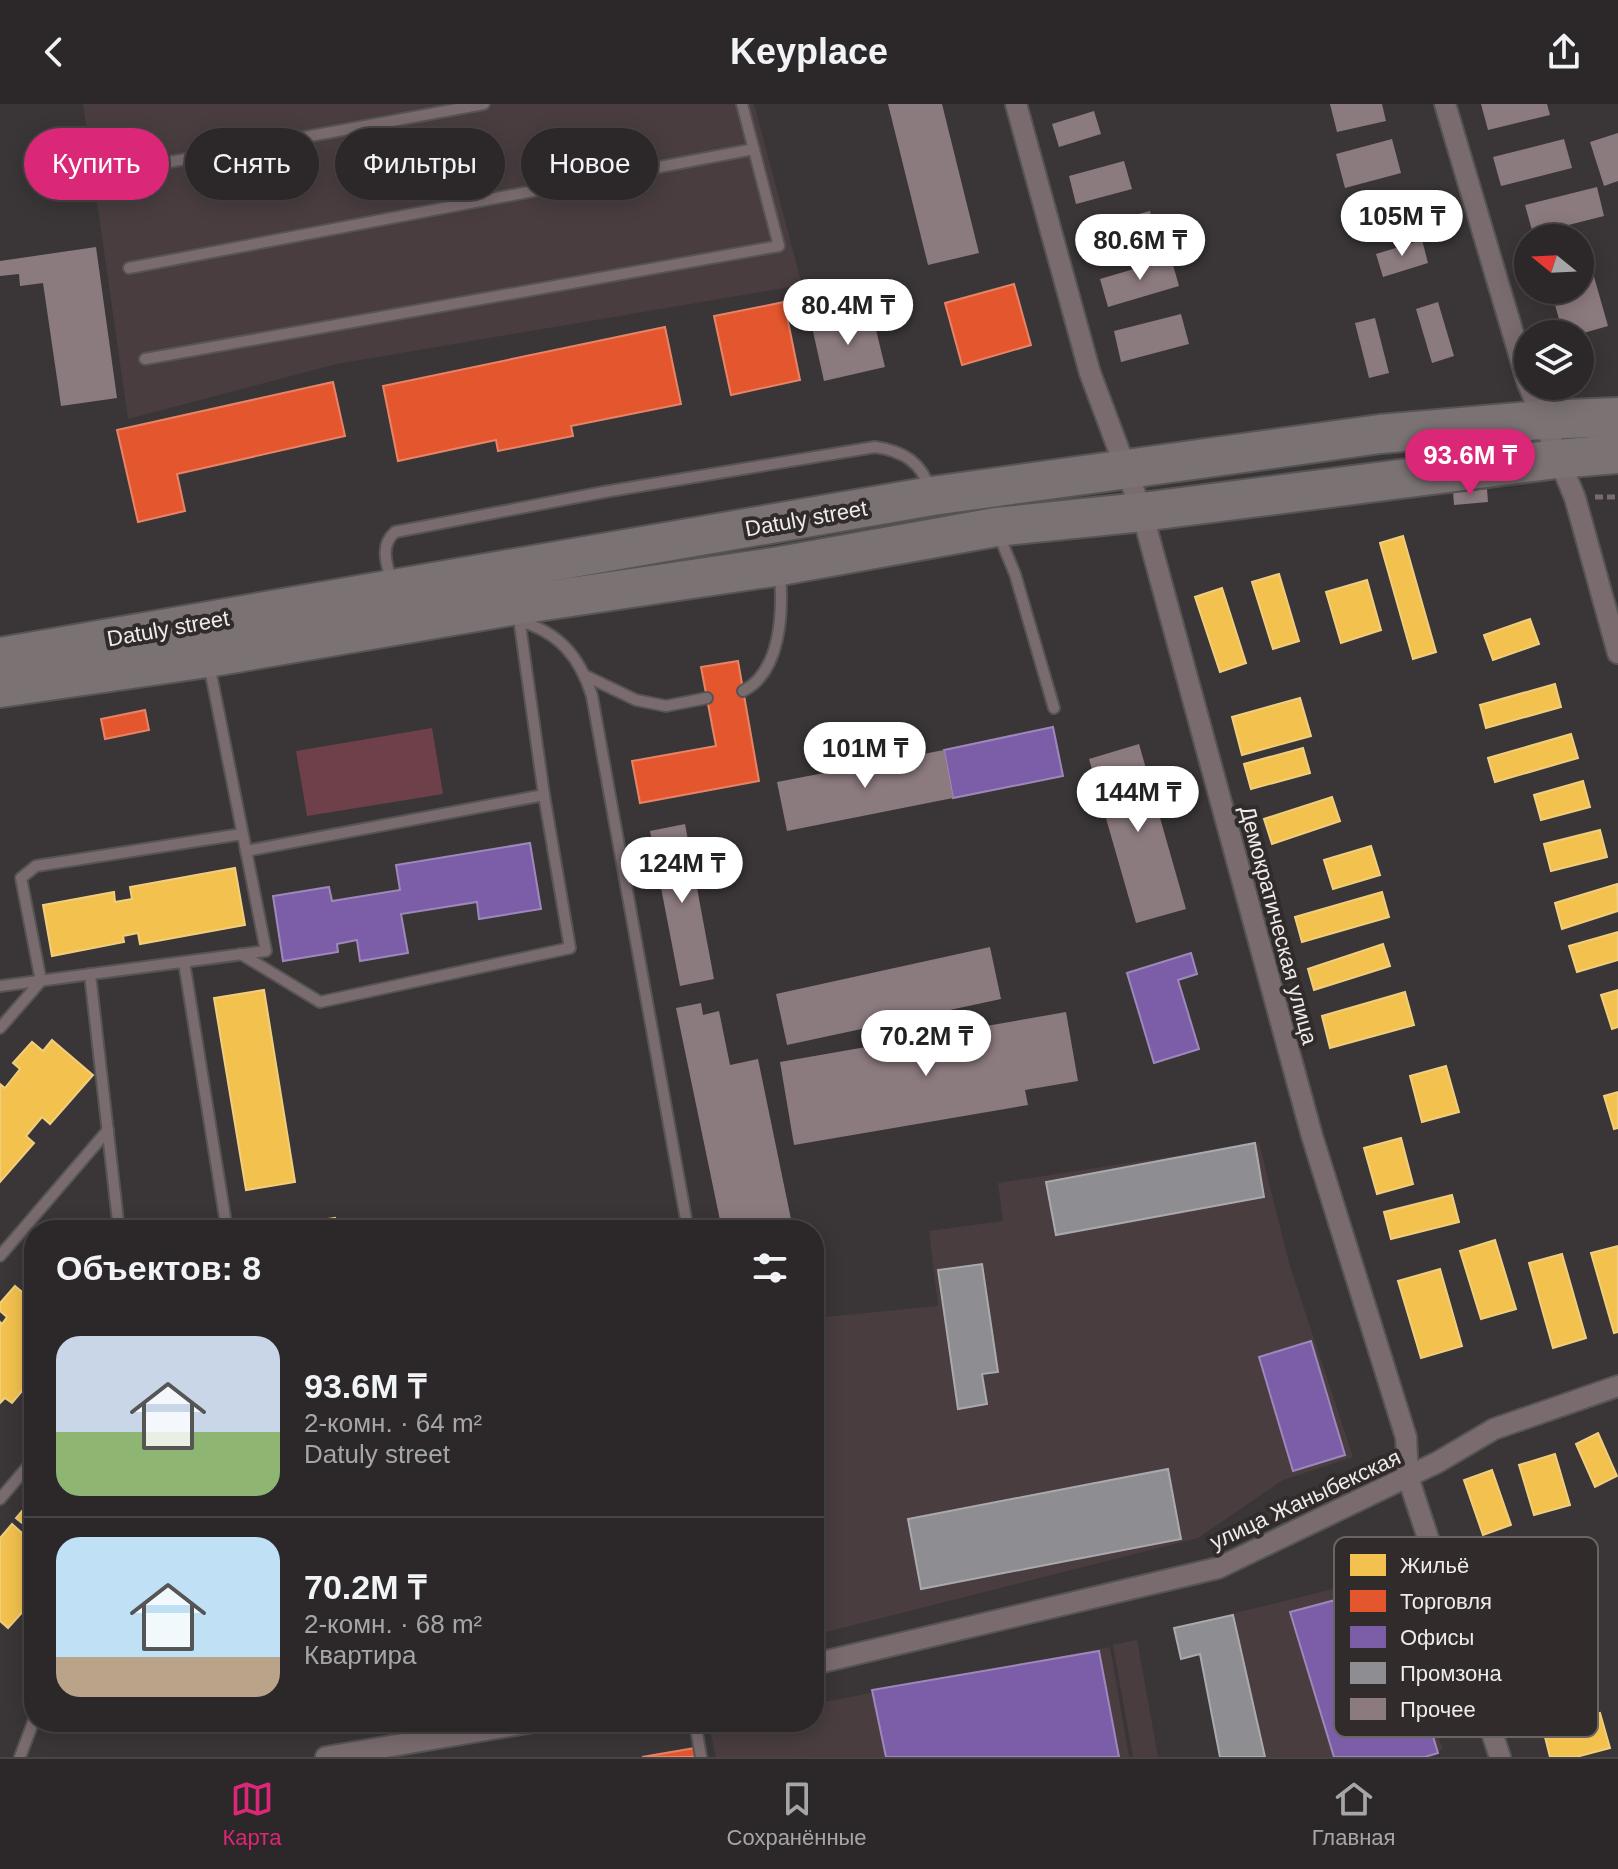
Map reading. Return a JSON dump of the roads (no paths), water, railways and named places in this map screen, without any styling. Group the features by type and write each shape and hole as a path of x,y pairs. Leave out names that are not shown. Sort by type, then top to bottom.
{"highway":[{"name":"Datuly street","path":"0,688 518,613 780,566 1125,468 1380,434 1520,400"},
{"name":"Datuly street","path":"1545,400 1618,417"},
{"name":"Datuly street","path":"0,657 932,496 991,508 1142,512 1557,459 1618,454"}],"street":[{"name":"Демократическая улица","path":"1016,104 1090,373 1142,512 1312,1136 1406,1437 1408,1477 1428,1537"},
{"path":"1445,104 1514,336"},
{"path":"1533,400 1575,498 1618,653"},
{"name":"улица Жаныбекская","path":"824,1662 1218,1568 1438,1462 1494,1429 1618,1386"},
{"path":"326,1757 474,1732"},
{"name":"Демократическая улица","path":"1493,1737 1500,1757"}],"lane":[{"path":"169,162 484,104"},
{"path":"145,359 779,246 742,104"},
{"path":"129,268 754,149"},
{"path":"393,589 385,552 387,539 395,532 604,492 875,447 889,449 916,462 926,475 932,496"},
{"path":"991,508 1015,574 1054,708"},
{"path":"743,691 757,684 768,667 777,639 783,605 780,566"},
{"path":"518,613 560,640 586,676 604,755 686,1220"},
{"path":"241,954 320,1002 570,948 518,613"},
{"path":"0,986 266,951 207,658"},
{"path":"586,676 636,700 666,706 707,698"},
{"path":"246,851 544,795"},
{"path":"41,981 21,878 36,866 242,834"},
{"path":"184,962 224,1220"},
{"path":"90,974 118,1220"},
{"path":"0,1028 41,981"},
{"path":"31,1220 108,1130"},
{"path":"0,1256 24,1228"},
{"path":"0,1499 24,1471"},
{"path":"20,1757 29,1732"},
{"path":"697,1732 701,1757"}]}
